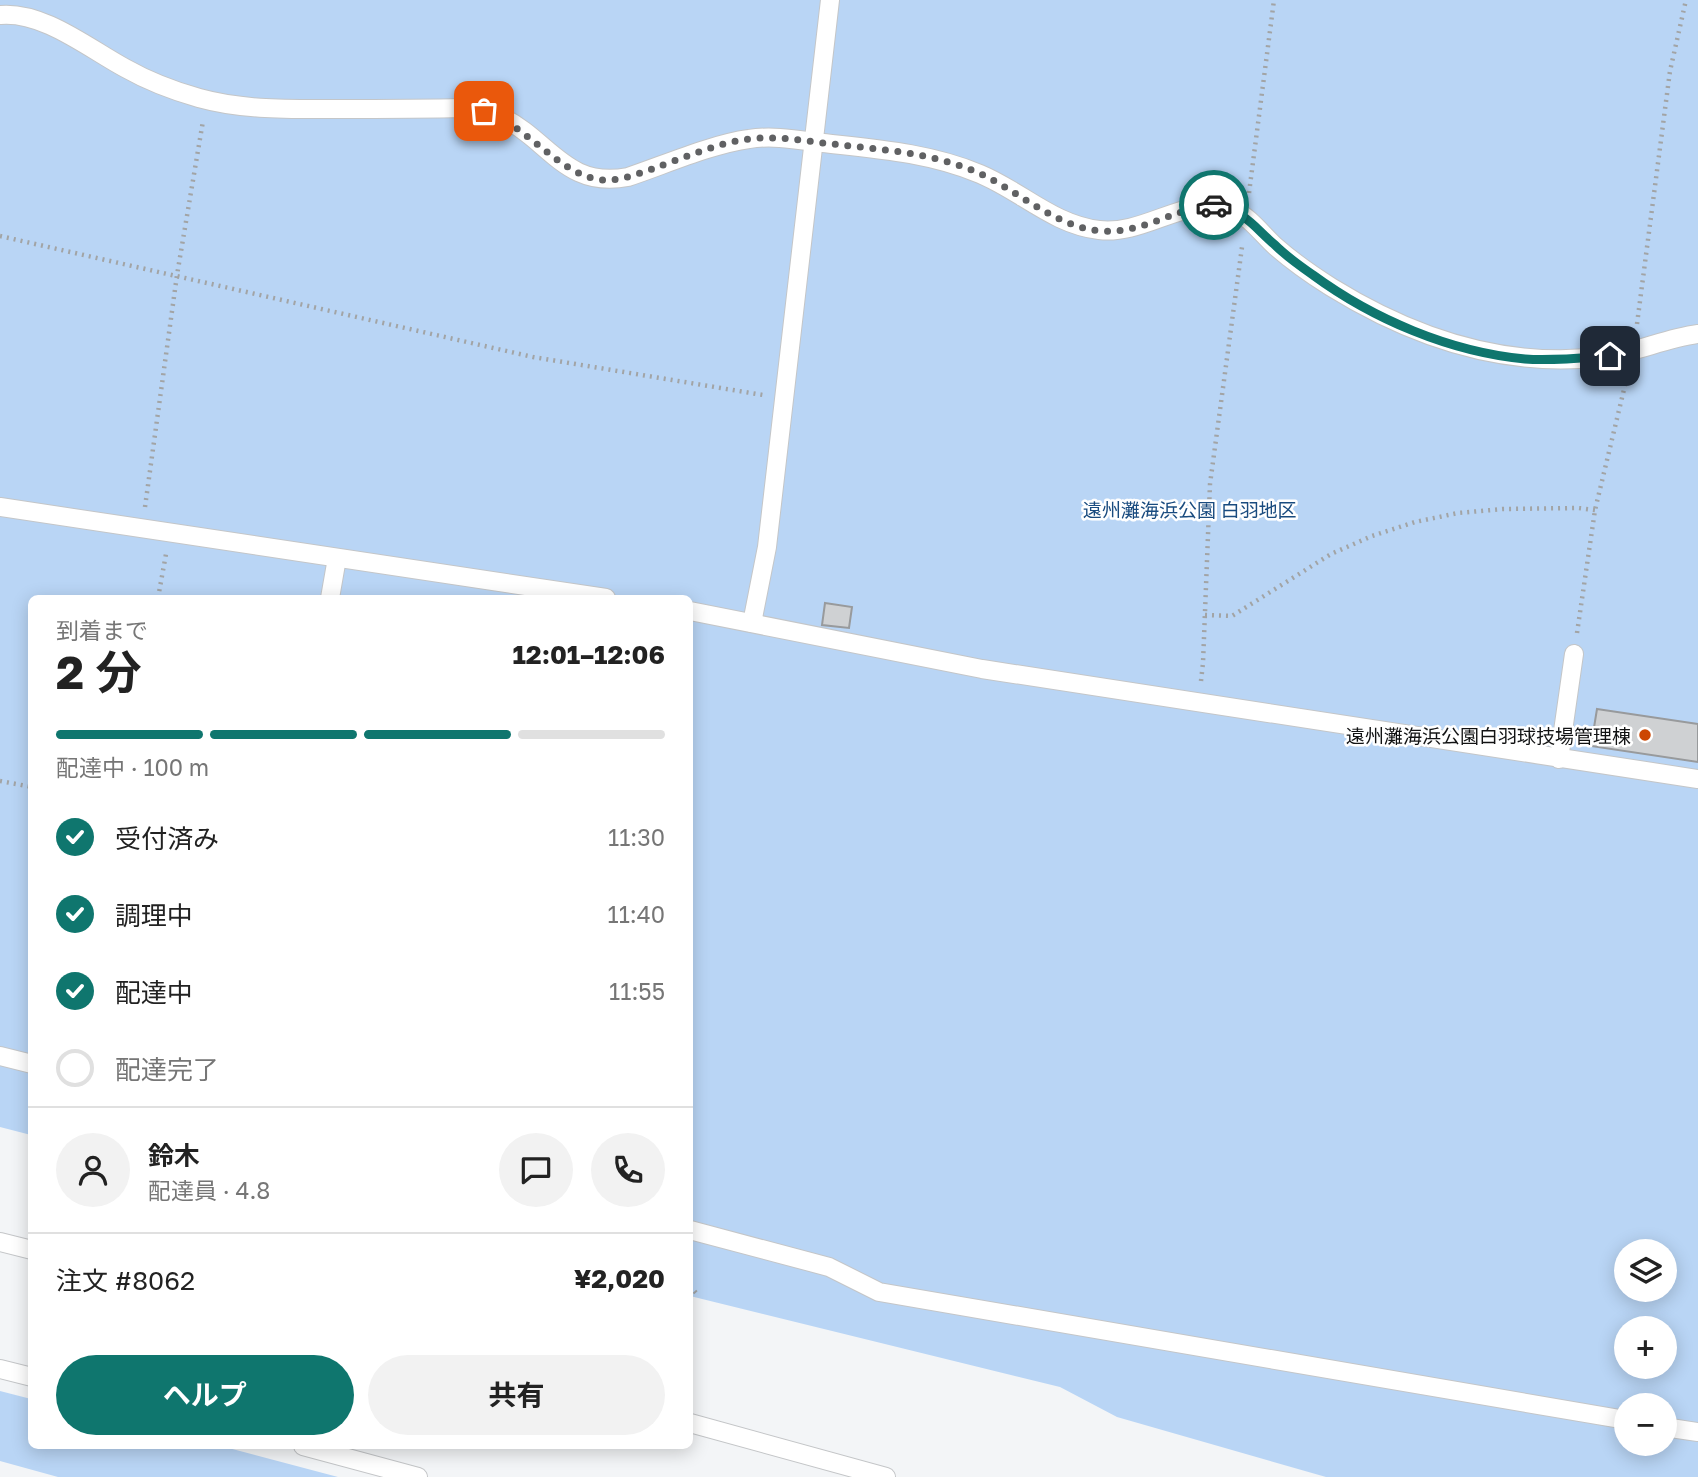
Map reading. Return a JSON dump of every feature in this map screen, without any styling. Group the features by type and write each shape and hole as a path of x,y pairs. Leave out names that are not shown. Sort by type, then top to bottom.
{"lane":[{"path":"752,623 767,547 830,0"},
{"path":"0,15 36,18 163,87 206,100 278,109 465,108 484,111 501,117 568,167 597,179 628,177 747,139 770,138 896,151 958,165 987,177 1055,216 1077,226 1101,231 1125,230 1200,206 1229,208 1246,217 1275,246 1325,283 1378,314 1441,340 1482,352 1524,359 1567,360 1610,356 1698,334"},
{"path":"0,507 586,595"},
{"path":"331,595 337,558"},
{"path":"693,612 982,669 1698,779"},
{"path":"1559,759 1574,654"},
{"path":"0,1056 28,1063"},
{"path":"693,1231 829,1267 879,1292 1614,1418"},
{"path":"0,1242 28,1249"},
{"path":"0,1369 28,1376"},
{"path":"693,1424 886,1477"},
{"path":"1677,1429 1698,1432"},
{"path":"314,1449 418,1477"}],"path":[{"path":"1198,703 1203,663 1210,484 1274,0"},
{"path":"1574,654 1595,510 1634,351 1670,71 1686,0"},
{"path":"142,529 177,275 206,100"},
{"path":"0,236 533,357 785,397"},
{"path":"1205,615 1232,617 1331,554 1372,536 1415,522 1458,513 1503,509 1595,510"},
{"path":"159,595 170,533"},
{"path":"0,781 28,786"},
{"path":"693,1290 696,1293"}],"green space":[{"name":"遠州灘海浜公園 白羽地区","path":"0,0 1698,0 1698,1477 1326,1477 1117,1417 1060,1387 693,1297 693,595 28,595 28,1134 0,1127"},
{"path":"0,1391 28,1398 28,1449 232,1449 338,1477 58,1477 0,1461"}],"building":[{"path":"825,603 852,607 849,628 822,625"},
{"name":"遠州灘海浜公園白羽球技場管理棟","path":"1597,709 1698,724 1698,762 1591,746"}],"way so far":[{"path":"484,111 516,126 568,167 597,179 628,177 747,139 777,138 927,156 987,177 1077,226 1101,231 1125,230 1200,206 1214,205"}],"place":[{"name":"遠州灘海浜公園白羽球技場管理棟","path":"1645,735"}],"route":[{"path":"1214,205 1241,214 1275,246 1356,303 1441,340 1482,352 1524,359 1567,360 1610,356"}]}
